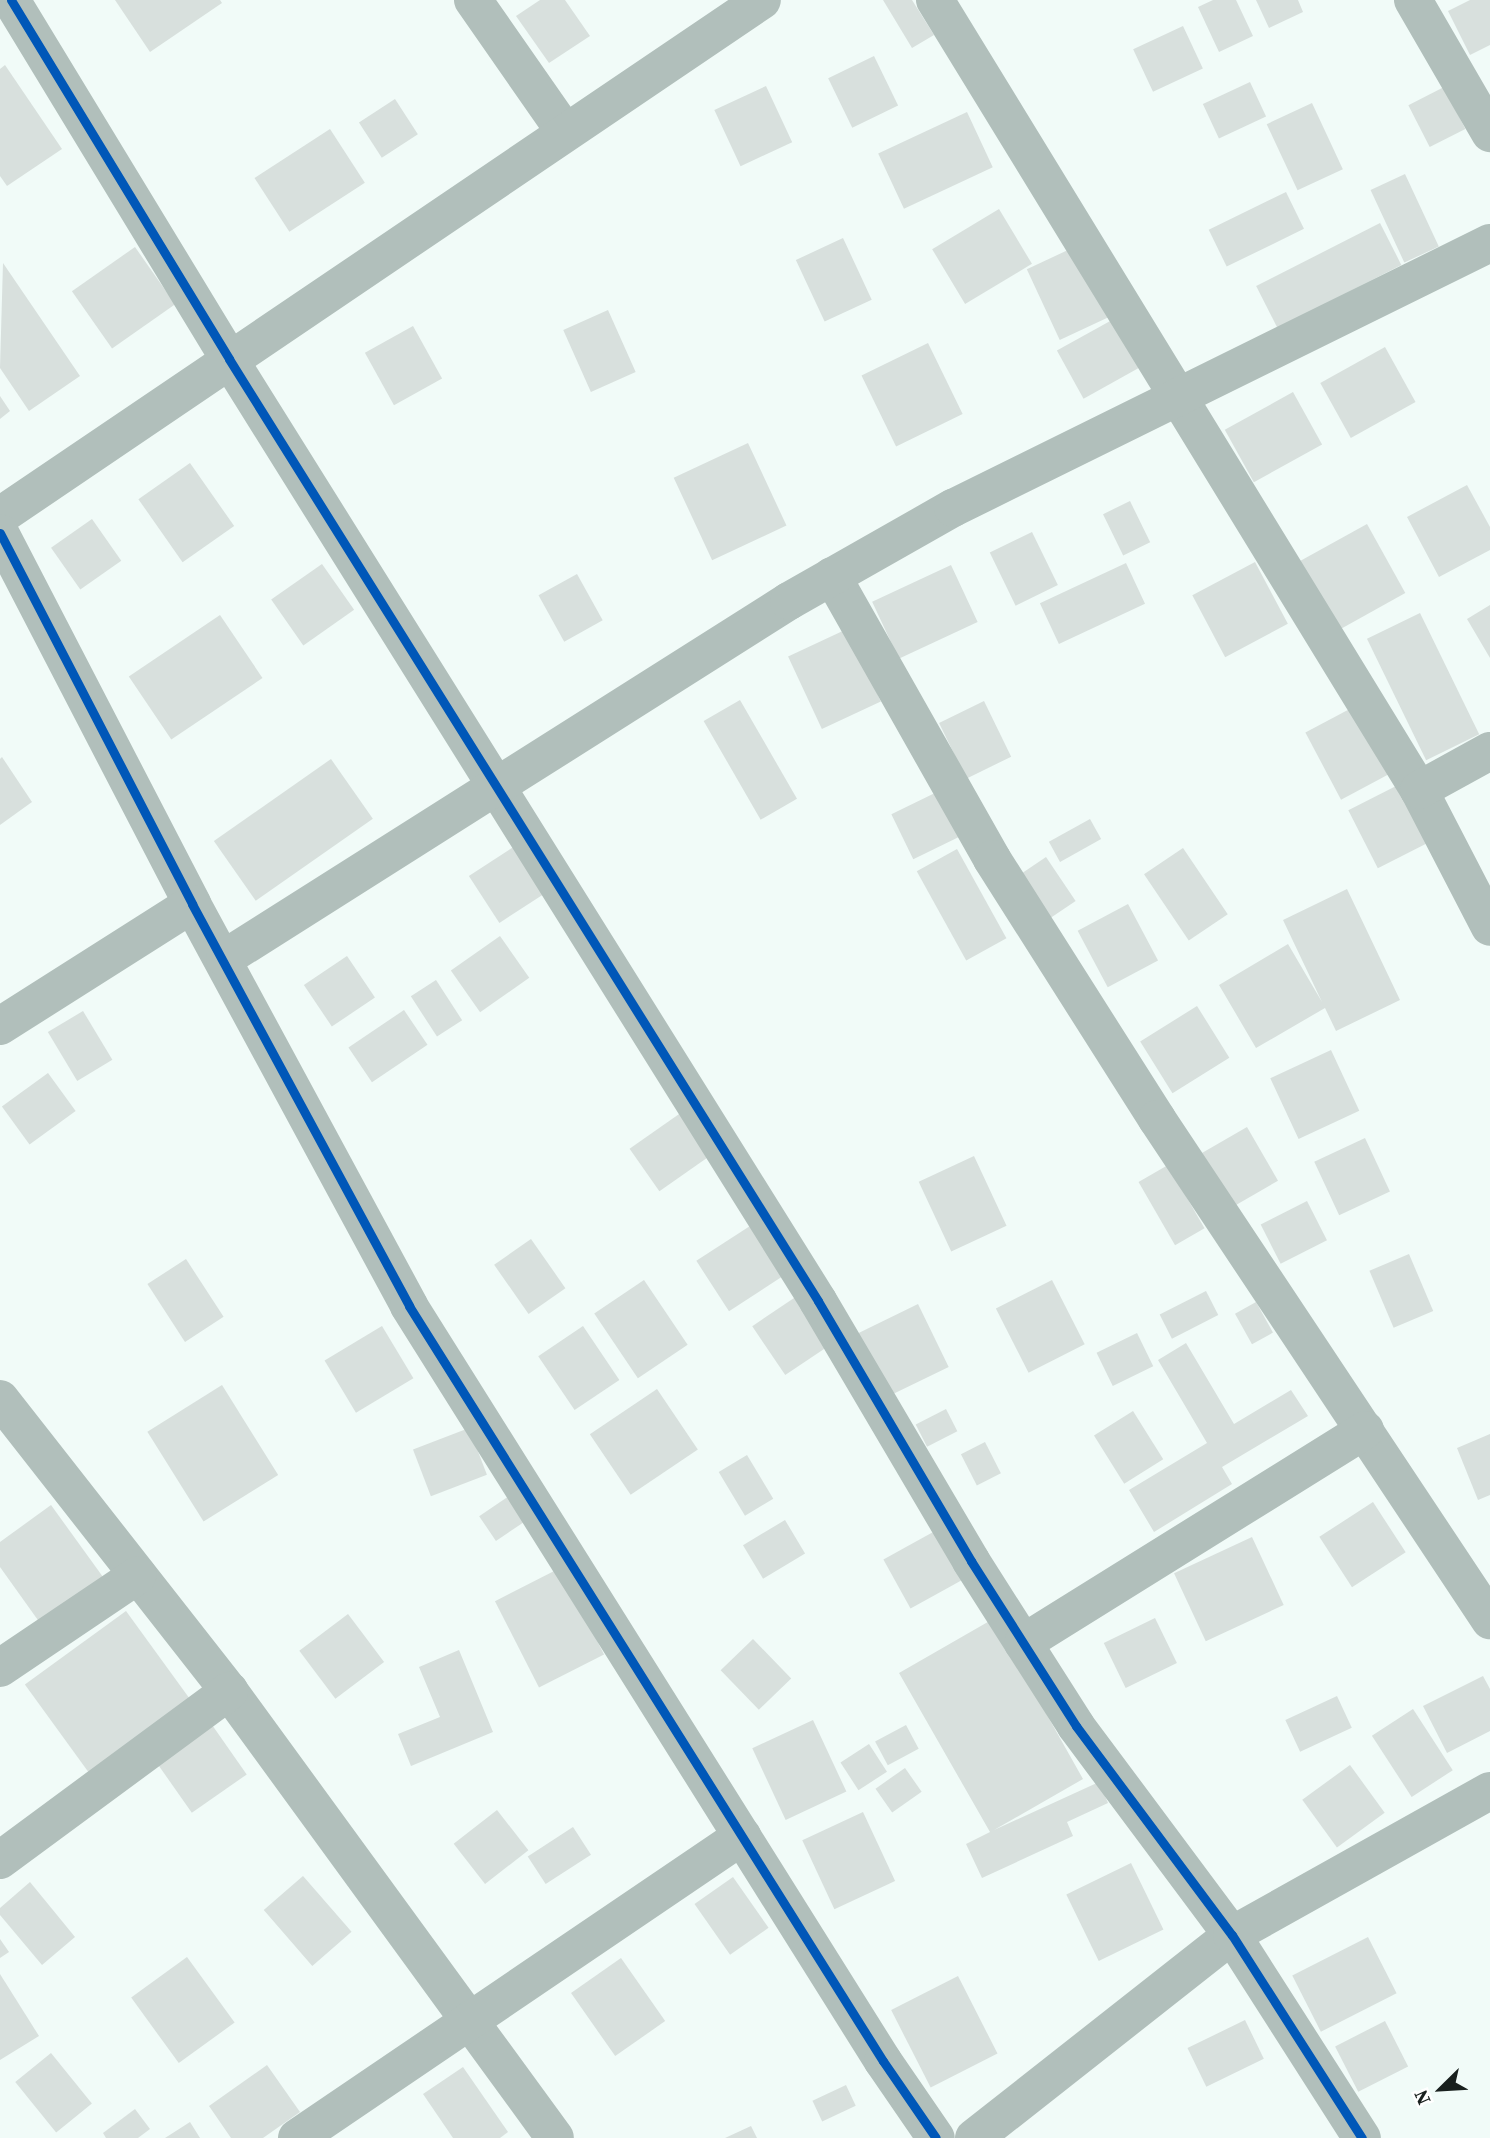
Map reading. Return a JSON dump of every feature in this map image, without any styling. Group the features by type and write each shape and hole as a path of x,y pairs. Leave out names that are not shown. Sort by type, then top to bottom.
{"street":[{"path":"10,0 229,359 818,1301 1023,1643 1076,1726 1232,1935 1362,2138"},
{"path":"473,0 565,132"},
{"path":"0,516 762,0"},
{"path":"935,0 1419,790 1490,927"},
{"path":"1413,0 1490,133"},
{"path":"225,958 832,576 953,508 1490,243"},
{"path":"0,533 192,904 225,958 409,1306 742,1836 936,2138"},
{"path":"832,576 992,859 1157,1119 1490,1620"},
{"path":"1419,790 1490,751"},
{"path":"0,1027 192,904"},
{"path":"0,1399 229,1691 555,2138"},
{"path":"1023,1643 1365,1430"},
{"path":"0,1668 138,1574"},
{"path":"0,1860 229,1691"},
{"path":"974,2138 1232,1935 1490,1791"},
{"path":"297,2138 742,1836"}],"building":[{"path":"115,0 220,0 222,3 150,52"},
{"path":"540,0 565,0 590,36 549,63 516,16"},
{"path":"883,0 912,0 934,35 912,48"},
{"path":"1213,0 1236,0 1253,36 1219,52 1198,7"},
{"path":"1256,0 1298,0 1303,12 1269,28"},
{"path":"1470,0 1490,0 1490,45 1470,55 1448,11"},
{"path":"1183,26 1203,69 1153,92 1133,49"},
{"path":"874,56 898,105 852,128 828,78"},
{"path":"5,65 62,149 7,186 0,176 0,69"},
{"path":"1250,82 1266,116 1219,138 1203,104"},
{"path":"766,86 792,142 741,166 714,110"},
{"path":"1444,87 1465,129 1430,147 1408,105"},
{"path":"395,99 418,134 382,158 359,122"},
{"path":"1312,103 1343,169 1298,190 1267,124"},
{"path":"967,112 993,167 904,209 878,153"},
{"path":"330,129 365,183 289,232 255,178"},
{"path":"1405,174 1439,247 1404,263 1371,190"},
{"path":"1286,192 1304,229 1227,267 1209,230"},
{"path":"999,209 1032,264 965,304 932,249"},
{"path":"1380,223 1401,265 1277,328 1256,286"},
{"path":"843,238 872,300 825,322 796,260"},
{"path":"1083,243 1116,314 1060,340 1027,269"},
{"path":"135,247 175,304 112,349 72,291"},
{"path":"3,263 80,376 29,411 0,368"},
{"path":"608,310 636,372 591,392 563,330"},
{"path":"1112,320 1139,368 1084,399 1057,351"},
{"path":"413,326 442,378 394,405 365,353"},
{"path":"928,343 963,414 896,446 861,375"},
{"path":"1385,347 1416,402 1351,438 1320,383"},
{"path":"1293,392 1322,444 1254,482 1225,430"},
{"path":"0,396 10,411 0,419"},
{"path":"748,443 786,525 712,560 674,478"},
{"path":"190,463 234,526 183,562 138,499"},
{"path":"1467,485 1490,527 1490,550 1439,577 1407,517"},
{"path":"1130,501 1150,542 1123,555 1103,514"},
{"path":"92,519 121,561 80,589 51,548"},
{"path":"1367,524 1405,593 1338,630 1300,561"},
{"path":"1032,532 1058,585 1016,606 990,553"},
{"path":"1255,562 1288,624 1225,657 1192,595"},
{"path":"1126,563 1145,604 1059,644 1040,603"},
{"path":"322,564 354,610 303,645 271,600"},
{"path":"951,565 978,622 899,659 872,602"},
{"path":"577,574 603,620 564,642 539,595"},
{"path":"1490,605 1490,658 1467,619"},
{"path":"1420,613 1479,734 1426,760 1367,639"},
{"path":"220,615 262,678 171,740 129,677"},
{"path":"847,629 881,702 822,729 788,656"},
{"path":"740,700 797,799 761,820 704,721"},
{"path":"984,701 1011,757 966,779 939,723"},
{"path":"1361,703 1397,770 1341,800 1305,733"},
{"path":"2,757 32,802 0,825 0,759"},
{"path":"331,759 373,819 256,901 214,841"},
{"path":"1400,784 1430,842 1378,868 1348,810"},
{"path":"939,791 961,836 913,859 891,814"},
{"path":"1090,819 1101,839 1060,862 1049,842"},
{"path":"515,846 545,893 499,923 469,876"},
{"path":"1183,848 1228,914 1189,941 1144,874"},
{"path":"957,849 1006,938 966,961 917,871"},
{"path":"1046,857 1076,901 1044,922 1014,878"},
{"path":"1347,889 1400,1000 1336,1031 1325,1008 1256,1048 1219,985 1288,944 1322,1002 1283,920"},
{"path":"1128,904 1158,961 1108,987 1078,931"},
{"path":"500,936 529,978 480,1012 451,970"},
{"path":"347,956 375,997 332,1027 304,985"},
{"path":"436,980 462,1020 437,1037 411,996"},
{"path":"1197,1006 1229,1058 1173,1093 1140,1042"},
{"path":"404,1010 427,1045 372,1082 348,1047"},
{"path":"83,1011 112,1060 77,1081 48,1032"},
{"path":"1331,1050 1359,1111 1299,1139 1270,1078"},
{"path":"48,1073 76,1111 30,1145 2,1107"},
{"path":"682,1112 712,1155 659,1191 630,1149"},
{"path":"1247,1127 1278,1181 1233,1207 1202,1153"},
{"path":"1365,1138 1390,1191 1339,1215 1314,1162"},
{"path":"974,1156 1007,1226 951,1252 919,1182"},
{"path":"1168,1165 1204,1228 1175,1245 1139,1182"},
{"path":"1307,1201 1327,1240 1281,1264 1261,1225"},
{"path":"750,1226 783,1276 729,1311 696,1261"},
{"path":"531,1239 565,1288 529,1314 494,1265"},
{"path":"1409,1254 1433,1311 1394,1328 1369,1271"},
{"path":"186,1259 224,1317 185,1342 147,1284"},
{"path":"644,1280 688,1345 638,1378 594,1314"},
{"path":"1052,1280 1085,1344 1029,1373 996,1309"},
{"path":"1206,1291 1218,1315 1172,1339 1160,1315"},
{"path":"797,1296 830,1345 785,1375 752,1326"},
{"path":"1256,1302 1273,1333 1252,1344 1235,1314"},
{"path":"918,1304 949,1367 886,1398 855,1335"},
{"path":"382,1326 413,1378 356,1413 325,1361"},
{"path":"583,1326 619,1380 575,1410 538,1356"},
{"path":"1137,1333 1153,1366 1113,1386 1097,1353"},
{"path":"1186,1343 1234,1424 1291,1390 1308,1416 1222,1467 1232,1484 1154,1532 1129,1490 1207,1443 1158,1360"},
{"path":"222,1385 278,1475 204,1522 147,1432"},
{"path":"657,1389 698,1450 631,1495 590,1434"},
{"path":"946,1409 957,1431 927,1447 916,1424"},
{"path":"1133,1411 1163,1459 1124,1484 1094,1435"},
{"path":"469,1428 487,1475 431,1496 413,1450"},
{"path":"1490,1434 1490,1495 1478,1500 1457,1448"},
{"path":"985,1442 1001,1473 977,1485 961,1454"},
{"path":"747,1455 773,1499 745,1516 719,1472"},
{"path":"509,1496 526,1521 496,1541 479,1516"},
{"path":"1373,1502 1406,1552 1352,1587 1319,1537"},
{"path":"51,1505 103,1577 40,1623 0,1567 0,1542"},
{"path":"785,1520 805,1553 763,1579 743,1545"},
{"path":"935,1531 962,1580 911,1609 883,1560"},
{"path":"1252,1537 1284,1605 1206,1641 1174,1573"},
{"path":"560,1568 604,1654 539,1688 495,1601"},
{"path":"126,1611 190,1699 89,1773 25,1684"},
{"path":"348,1614 384,1662 335,1699 299,1651"},
{"path":"1155,1618 1177,1663 1126,1688 1104,1643"},
{"path":"993,1619 1083,1779 994,1830 1099,1782 1108,1803 1067,1822 1073,1836 982,1878 966,1844 990,1832 899,1673"},
{"path":"753,1639 791,1679 759,1710 721,1670"},
{"path":"459,1650 493,1732 411,1766 398,1734 440,1717 419,1667"},
{"path":"1483,1676 1490,1689 1490,1731 1447,1753 1423,1706"},
{"path":"1337,1696 1352,1728 1300,1752 1285,1720"},
{"path":"1413,1709 1453,1770 1412,1797 1372,1736"},
{"path":"813,1720 846,1792 786,1820 752,1748"},
{"path":"210,1722 247,1774 192,1813 155,1760"},
{"path":"906,1725 919,1749 888,1765 875,1741"},
{"path":"869,1744 887,1772 858,1790 840,1763"},
{"path":"1350,1765 1385,1813 1337,1847 1302,1800"},
{"path":"905,1768 922,1792 892,1812 876,1789"},
{"path":"497,1810 528,1850 485,1884 454,1844"},
{"path":"863,1812 895,1881 834,1909 802,1840"},
{"path":"573,1827 591,1855 546,1884 528,1856"},
{"path":"1131,1863 1163,1930 1099,1961 1066,1895"},
{"path":"303,1876 352,1932 312,1966 264,1910"},
{"path":"733,1877 769,1928 730,1955 694,1904"},
{"path":"30,1882 75,1937 42,1965 0,1915 0,1908"},
{"path":"1368,1937 1397,1993 1321,2032 1292,1976"},
{"path":"0,1939 9,1952 0,1958"},
{"path":"187,1957 235,2023 179,2063 131,1998"},
{"path":"621,1958 665,2021 615,2056 571,1993"},
{"path":"0,1974 39,2036 0,2060"},
{"path":"958,1976 997,2054 931,2088 891,2010"},
{"path":"1245,2020 1264,2059 1206,2087 1187,2048"},
{"path":"1385,2021 1408,2066 1358,2092 1335,2046"},
{"path":"51,2053 92,2104 56,2132 15,2082"},
{"path":"267,2065 300,2112 263,2138 231,2138 209,2106"},
{"path":"463,2067 508,2132 500,2138 453,2138 423,2094"},
{"path":"846,2085 856,2106 822,2121 812,2101"},
{"path":"135,2109 150,2129 138,2138 106,2138 103,2133"},
{"path":"190,2122 200,2138 165,2138"},
{"path":"751,2126 757,2138 725,2138"}],"cycle path":[{"path":"11,0 229,359 818,1301 971,1561 1076,1726 1232,1935 1362,2138"},
{"path":"0,533 192,904 409,1306 883,2061 936,2138"}]}
